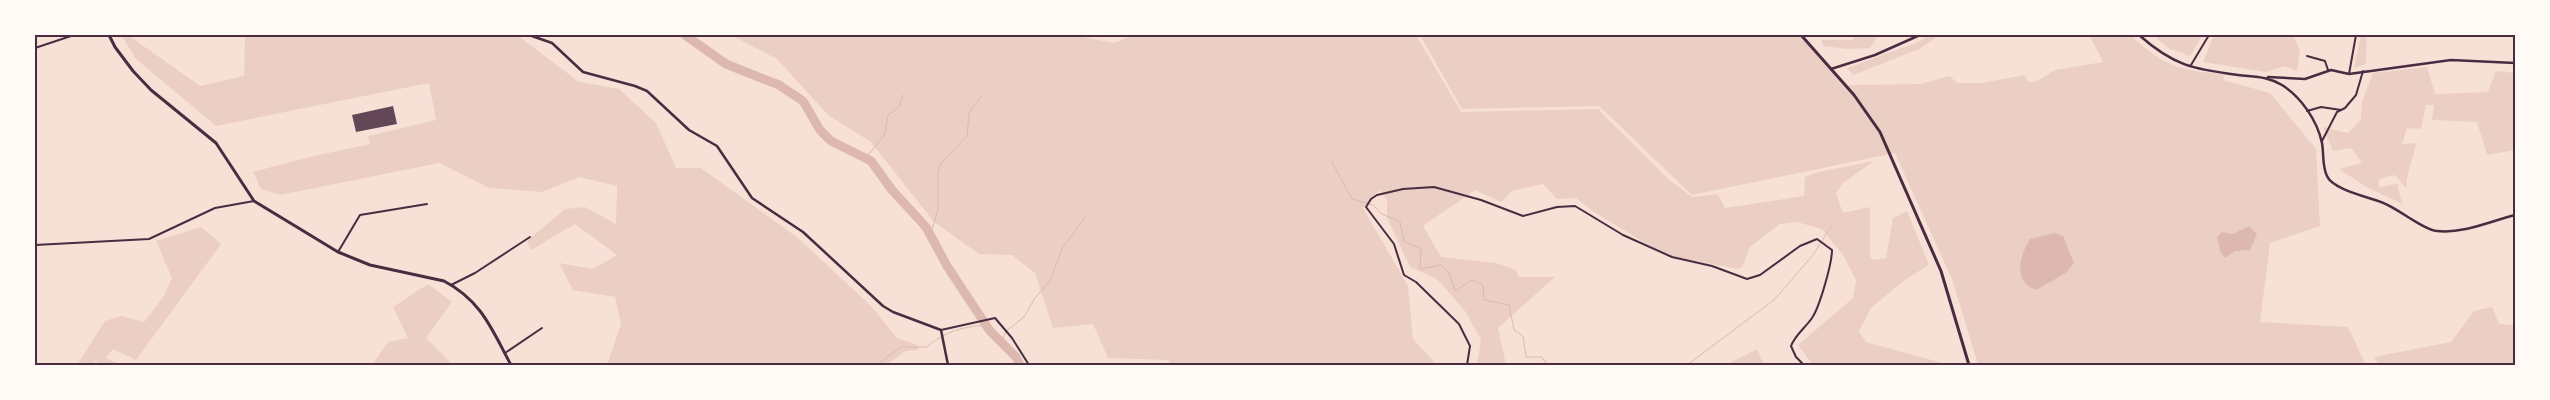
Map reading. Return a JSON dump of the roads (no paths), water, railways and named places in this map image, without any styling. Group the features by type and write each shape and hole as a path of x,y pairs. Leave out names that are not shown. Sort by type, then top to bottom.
{"main road":[{"path":"109,35 115,47 133,71 151,90 216,143 254,201 338,252 370,265 451,285 481,310 512,365"},
{"path":"1801,35 1864,107 1883,140 1941,271 1969,363"}],"street":[{"path":"35,48 74,35"},
{"path":"529,35 552,43 583,72 647,91 689,130 717,146 752,198 803,232 883,306 893,312 935,326 941,330 948,365"},
{"path":"1831,69 1875,55 1920,35"},
{"path":"2139,35 2164,55 2190,67 2206,71 2266,77 2305,79 2328,70 2349,74 2451,60 2515,63"},
{"path":"2190,67 2209,35"},
{"path":"2349,74 2356,35"},
{"path":"2307,56 2325,61 2328,70"},
{"path":"2322,141 2337,112 2356,95 2363,71"},
{"path":"2266,77 2295,94 2307,111 2322,141 2324,165 2330,181 2402,211 2436,231 2465,229 2515,215"},
{"path":"2307,111 2321,107 2341,110"},
{"path":"1467,365 1470,346 1459,324 1416,282 1404,275 1394,244 1366,207 1371,199 1377,195 1403,189 1434,187 1480,200 1523,216 1557,207 1575,206 1623,235 1672,258 1712,266 1747,279 1760,275 1800,246 1817,239 1832,250 1832,261 1827,269 1824,289 1813,316 1791,346 1796,357 1804,365"},
{"path":"35,245 149,239 216,208 254,201"},
{"path":"338,252 360,215 427,204"},
{"path":"451,285 475,273 530,237"},
{"path":"941,330 995,318 1008,333 1029,365"},
{"path":"505,353 542,328"}],"waterway":[{"path":"685,35 726,64 779,85 803,101 820,130 831,141 871,161 892,190 926,227 947,266 990,331 1016,357 1020,365"},
{"path":"866,158 885,134 888,115 899,107 903,95"},
{"path":"930,236 938,209 938,173 941,163 967,136 969,113 981,96"},
{"path":"1332,162 1352,199 1373,205 1382,214 1400,222 1404,241 1421,249 1420,269 1441,265 1449,273 1455,291 1472,280 1483,285 1484,300 1509,305 1514,330 1523,336 1526,357 1542,357 1547,365"},
{"path":"1002,342 1006,331 1024,317 1035,298 1050,281 1062,249 1085,217"},
{"path":"1687,365 1774,300 1813,255 1832,225"},
{"path":"877,365 901,347 927,347 941,337 955,331 986,325"}]}
